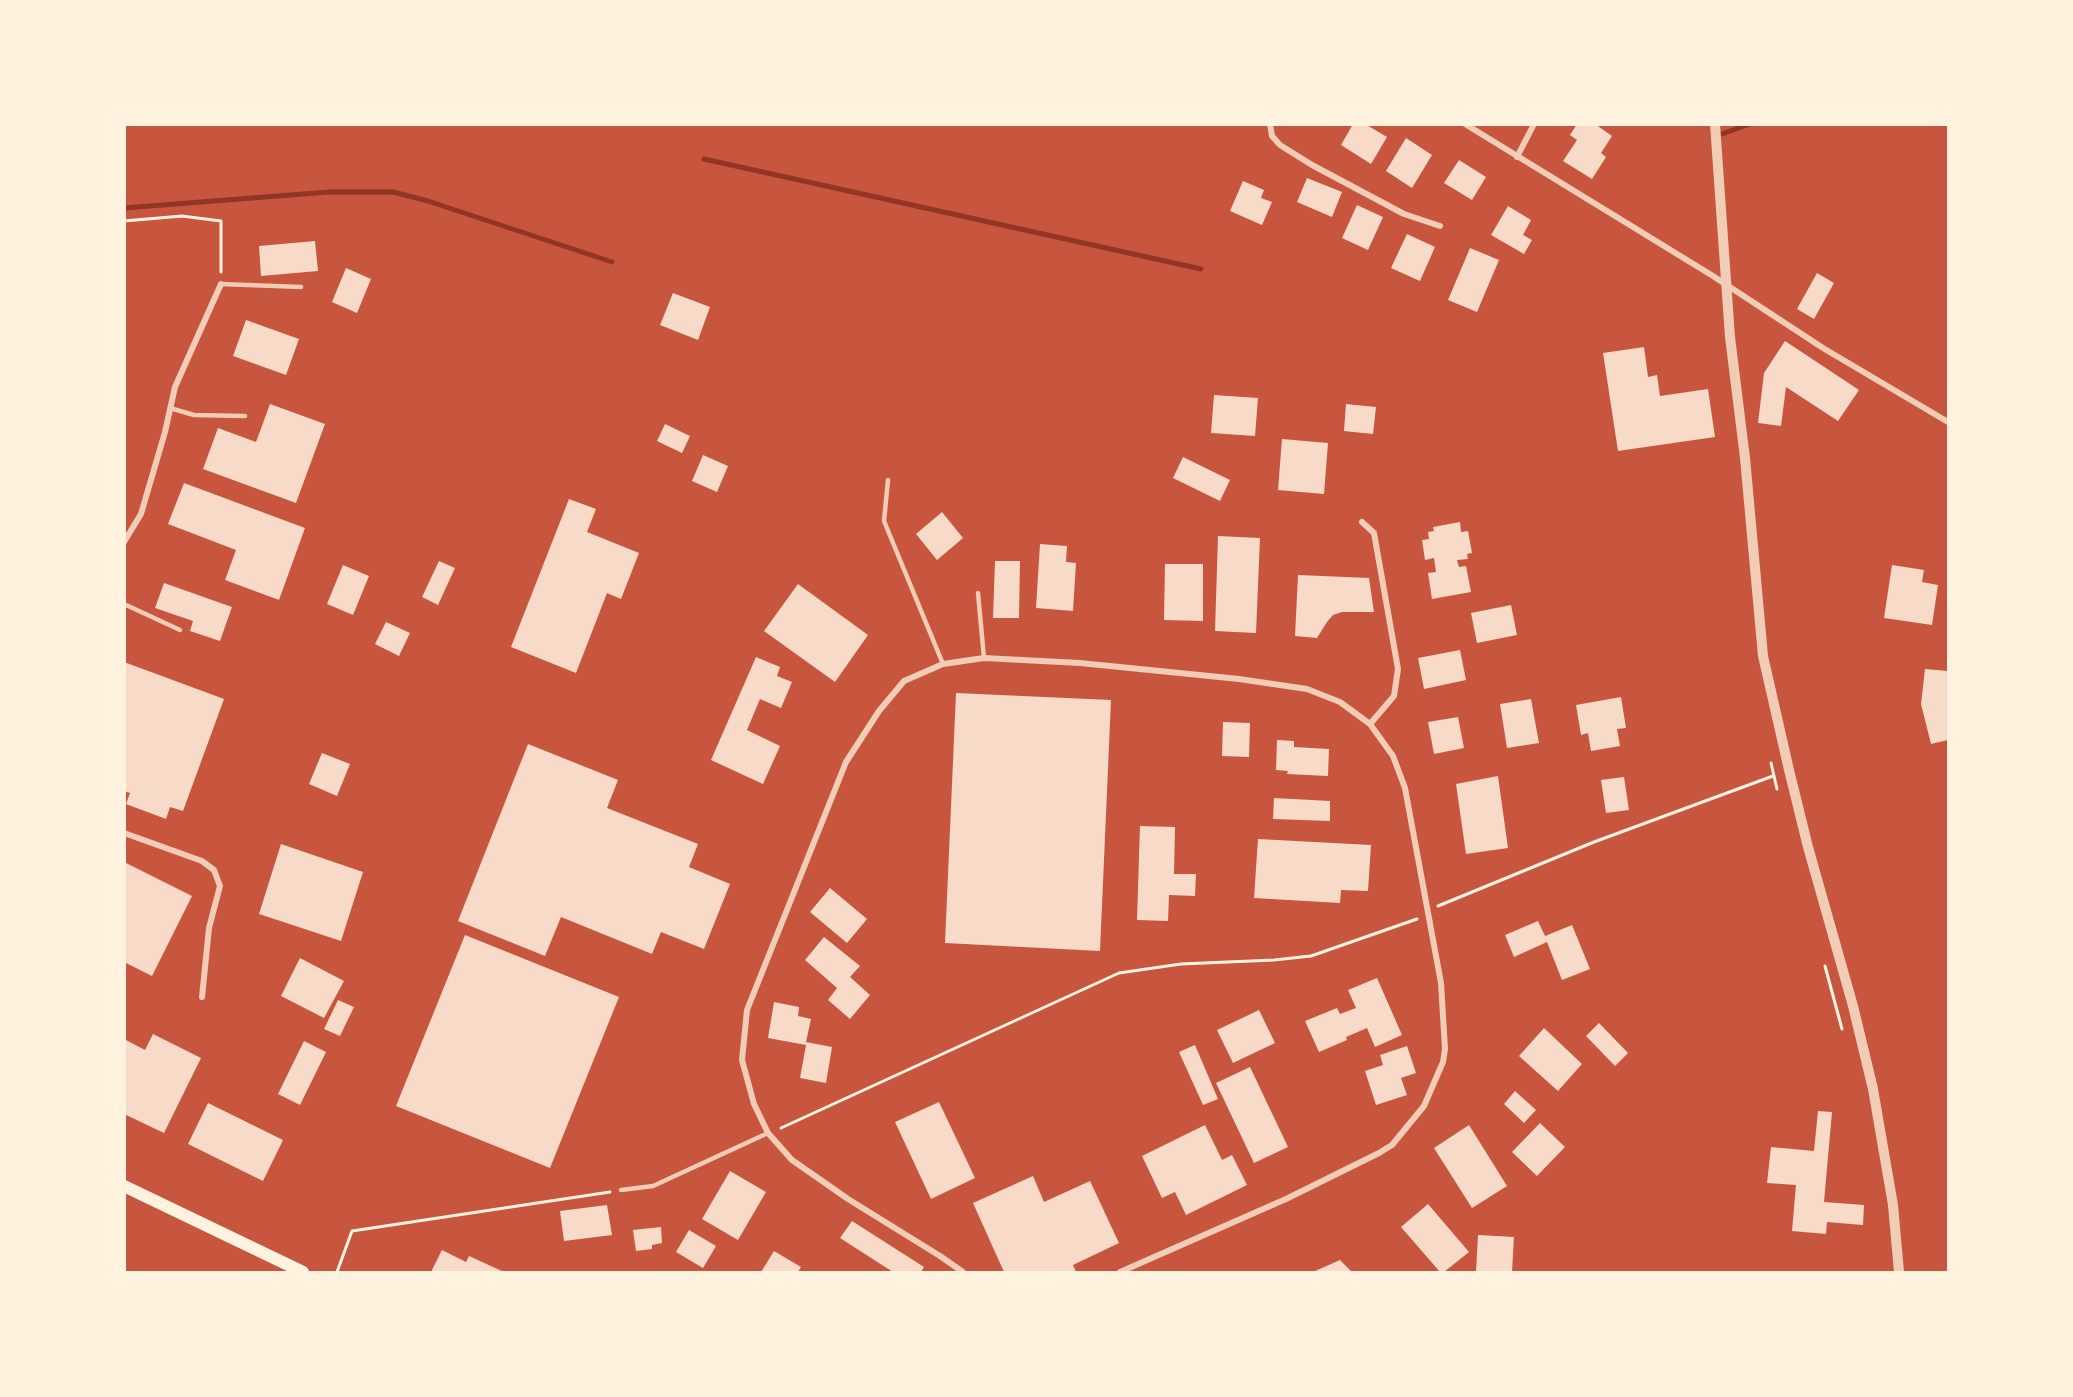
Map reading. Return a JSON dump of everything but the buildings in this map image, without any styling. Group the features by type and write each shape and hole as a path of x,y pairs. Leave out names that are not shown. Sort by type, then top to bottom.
{"main road":[{"path":"124,1186 303,1272"}],"street":[{"path":"1270,124 1272,136 1280,145 1312,165 1404,214 1440,226"},
{"path":"1465,124 1517,158 1713,276 1823,348 1948,422"},
{"path":"1517,158 1534,124"},
{"path":"1715,124 1730,337 1745,458 1763,656 1808,847 1853,1006 1873,1089 1893,1205 1899,1272"},
{"path":"124,542 141,514 175,387 220,284"},
{"path":"1362,522 1374,533 1398,669 1394,696 1370,724"},
{"path":"963,1272 848,1199 792,1160 768,1133 754,1104 742,1060 747,1010 846,762 879,711 904,681 943,664 984,658 1080,663 1239,678 1307,689 1340,702 1370,724 1393,756 1405,788 1441,983 1445,1049 1443,1062 1424,1106 1392,1144 1379,1153 1286,1199 1120,1272"},
{"path":"124,832 202,861 214,870 220,886 209,928 202,997"}],"lane":[{"path":"220,284 301,287"},
{"path":"170,408 194,415 245,416"},
{"path":"888,480 884,521 943,664"},
{"path":"978,593 984,658"},
{"path":"124,604 180,630"},
{"path":"621,1191 653,1186 768,1133"}],"path":[{"path":"124,221 182,216 221,221 220,284"},
{"path":"1429,911 1594,842 1789,770"},
{"path":"768,1133 1119,973 1181,964 1311,956 1415,920"},
{"path":"337,1272 352,1231 621,1191"}],"waterway":[{"path":"1722,134 1750,124"},
{"path":"704,159 1201,269"},
{"path":"124,208 329,192 393,192 428,201 612,262"}]}
